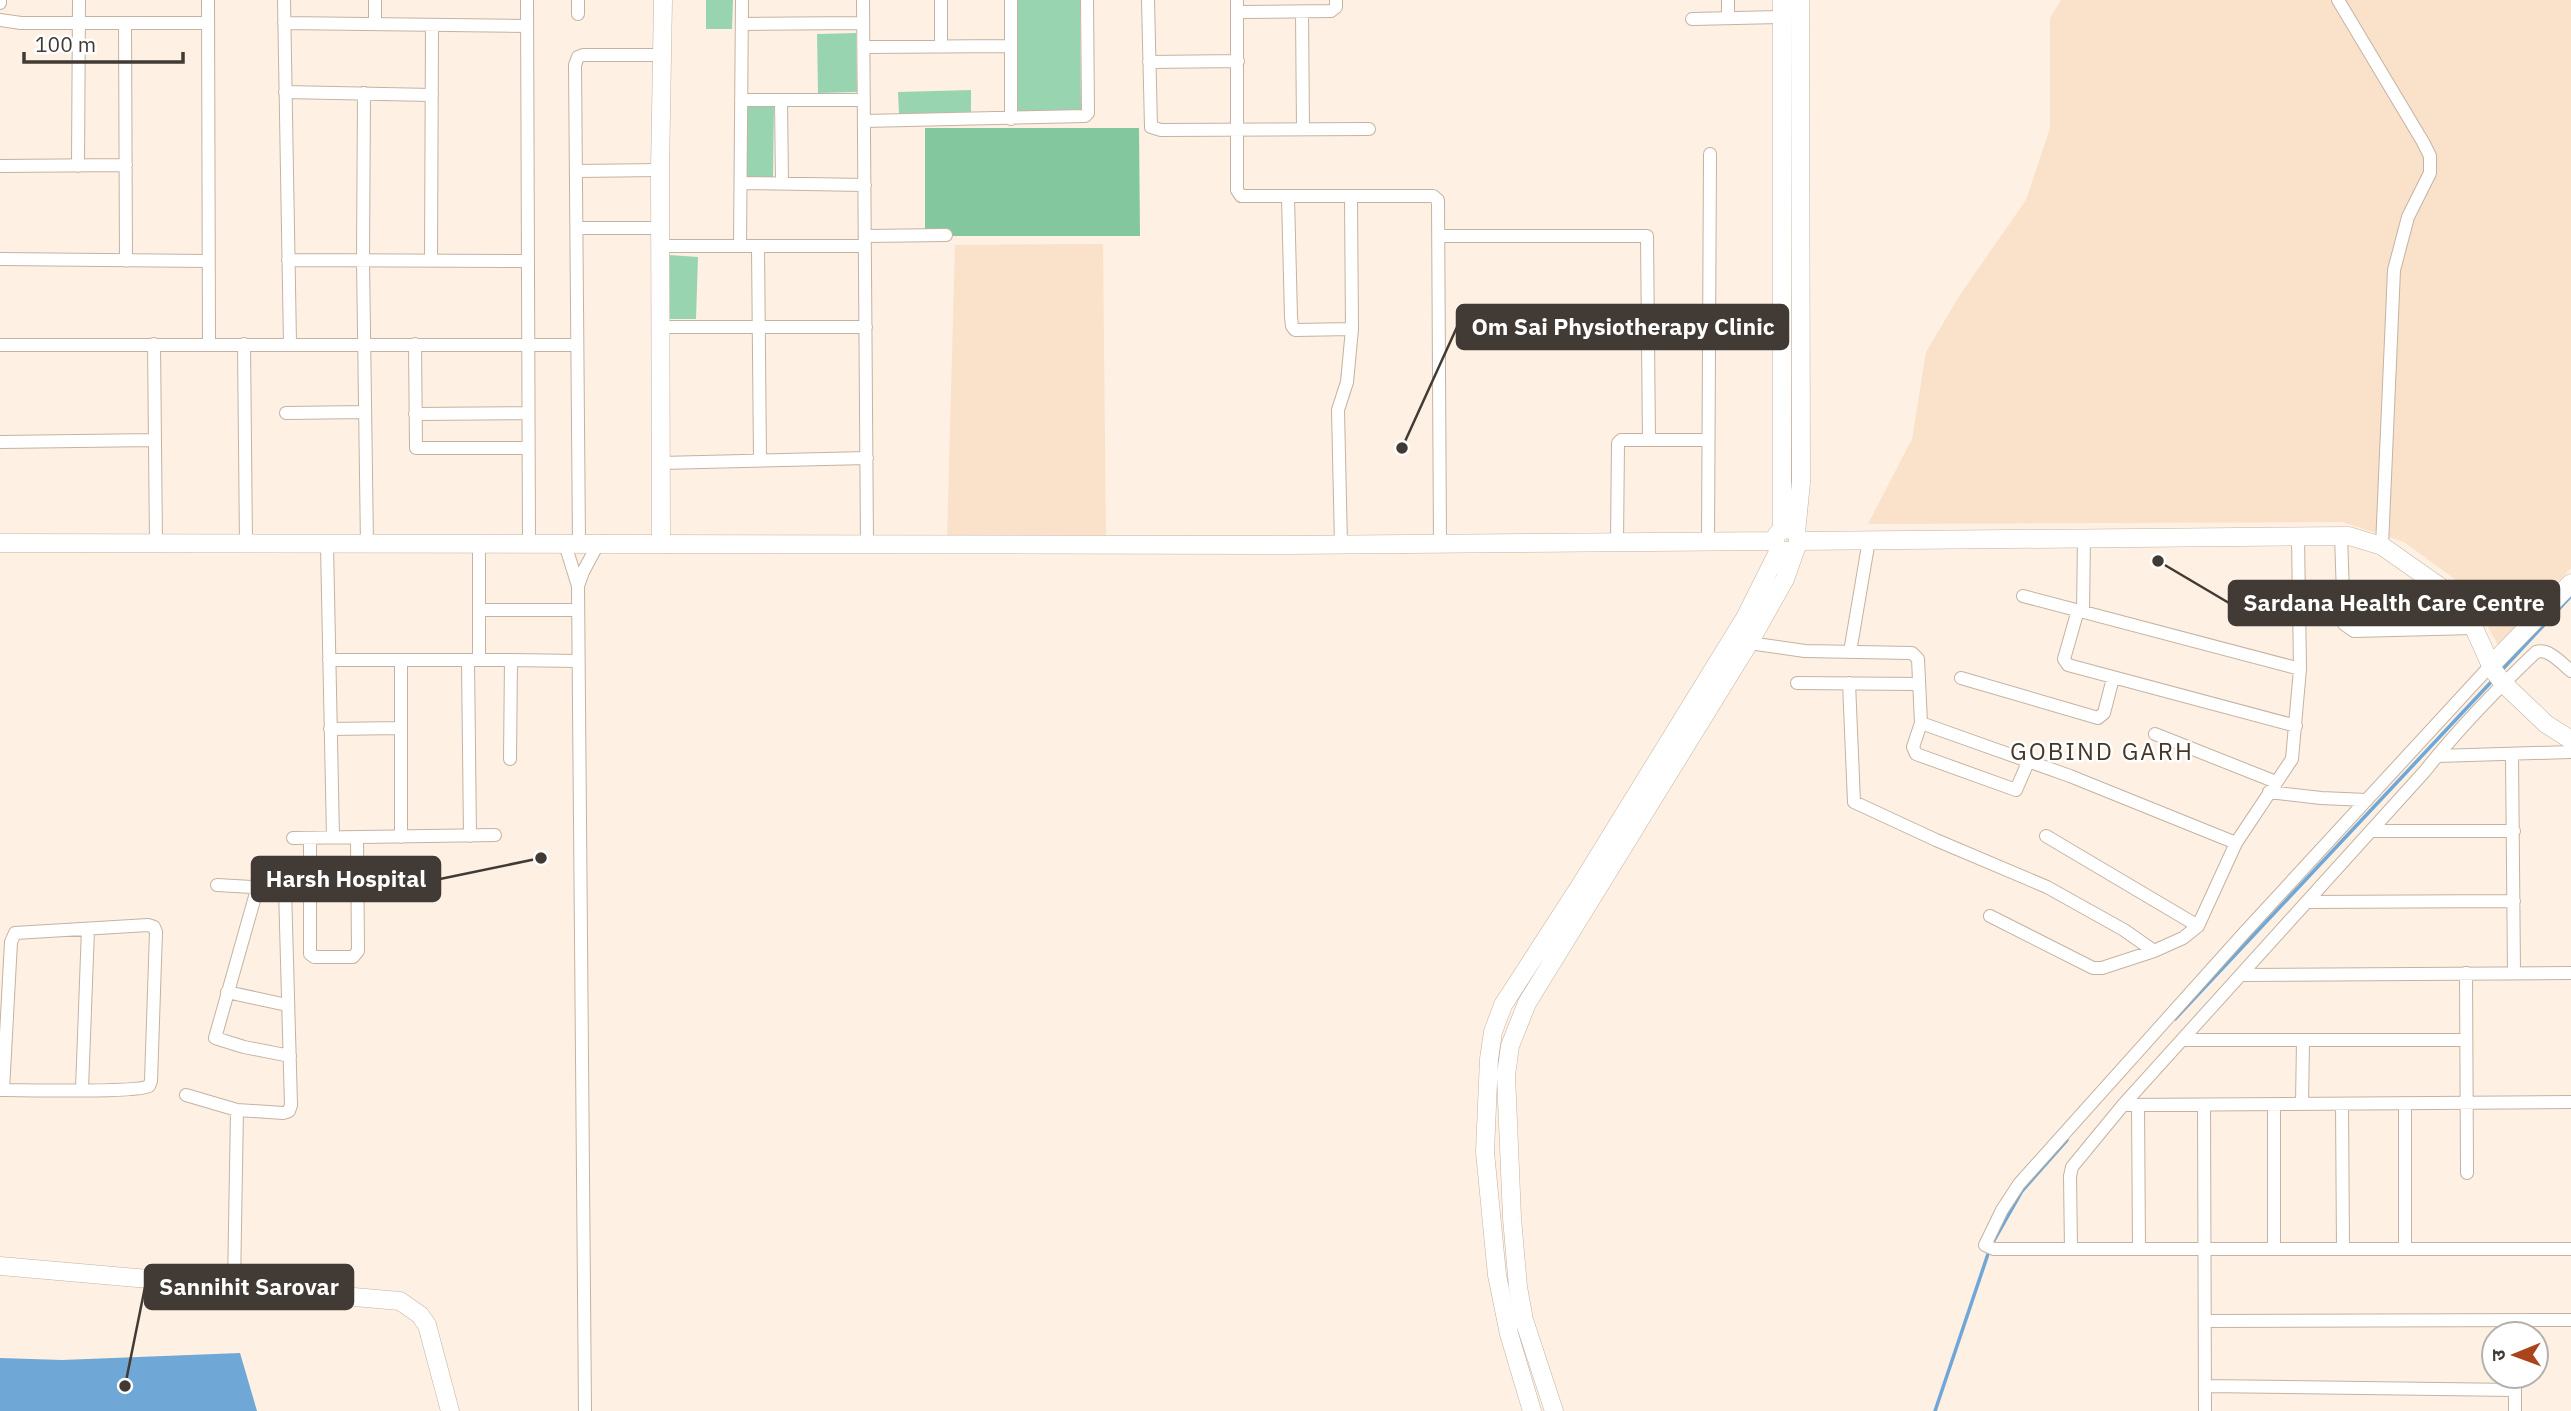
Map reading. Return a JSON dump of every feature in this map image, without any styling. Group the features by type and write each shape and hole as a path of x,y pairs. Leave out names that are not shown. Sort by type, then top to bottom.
{"street":[{"path":"78,166 79,0"},
{"path":"208,0 209,344"},
{"path":"284,0 290,344"},
{"path":"375,0 375,24"},
{"path":"527,0 529,544"},
{"path":"661,544 660,170 663,0"},
{"path":"740,246 742,0"},
{"path":"863,0 867,543"},
{"path":"941,0 941,46"},
{"path":"1010,0 1010,119"},
{"path":"864,121 1081,118 1088,113 1087,0"},
{"path":"1148,0 1151,127 1161,130 1369,129"},
{"path":"1336,0 1334,10 1302,12 1237,6 1237,190 1241,196 1433,197 1438,200 1440,544"},
{"path":"1728,0 1728,18"},
{"path":"1532,1411 1508,1334 1497,1275 1485,1152 1493,1032 1503,1005 1580,886 1745,618 1788,540 1801,482 1800,0"},
{"path":"2338,0 2423,142 2431,163 2430,173 2408,217 2394,270 2382,547"},
{"path":"1554,1411 1533,1354 1518,1287 1505,1111 1510,1046 1527,1003 1749,643 1785,579 1788,540 1782,9 1728,18 1692,19"},
{"path":"1302,12 1303,128"},
{"path":"0,20 21,23 208,23"},
{"path":"125,23 126,261"},
{"path":"284,23 527,26"},
{"path":"741,24 863,23"},
{"path":"430,261 432,25"},
{"path":"864,47 1011,46"},
{"path":"585,1411 578,586 572,544 577,345 575,65 578,57 583,55 662,55"},
{"path":"1149,62 1238,61"},
{"path":"285,92 432,94"},
{"path":"364,93 363,260 367,545"},
{"path":"741,100 864,100"},
{"path":"781,100 782,183"},
{"path":"1708,541 1710,154"},
{"path":"0,166 125,165"},
{"path":"576,171 660,170"},
{"path":"741,183 864,185"},
{"path":"1288,197 1292,326 1295,330 1352,329"},
{"path":"1341,545 1338,410 1347,382 1352,329 1352,197"},
{"path":"577,228 740,246 946,235"},
{"path":"1440,236 1647,236 1648,440"},
{"path":"758,246 760,460"},
{"path":"0,259 208,261"},
{"path":"288,260 527,261"},
{"path":"661,327 866,327"},
{"path":"154,344 156,544"},
{"path":"244,344 246,544"},
{"path":"415,344 416,448 528,448"},
{"path":"0,345 577,345"},
{"path":"286,413 365,412"},
{"path":"415,414 528,413"},
{"path":"0,442 155,440"},
{"path":"1616,542 1618,443 1621,440 1708,440"},
{"path":"661,463 867,458"},
{"path":"2341,536 2344,624 2348,629 2474,628"},
{"path":"0,543 1341,545 2349,536 2382,547 2449,593 2474,628 2497,675 2546,724 2571,740"},
{"path":"1990,916 2093,968 2102,968 2154,951 2183,938 2198,926 2235,843 2292,759 2300,669 2298,537"},
{"path":"2084,538 2080,611 2065,663 2296,726"},
{"path":"1850,652 1868,540"},
{"path":"578,586 598,544"},
{"path":"327,545 333,838"},
{"path":"470,836 479,545"},
{"path":"2071,1249 2070,1176 2077,1159 2437,756 2471,715 2497,675 2571,583"},
{"path":"2023,596 2300,669"},
{"path":"479,610 578,610"},
{"path":"1749,643 1805,651 1912,653 1918,659 1921,723 1913,747 1916,754 2012,790 2018,787 2029,760"},
{"path":"2571,671 2542,650 2497,675 2367,800 2019,1184 1985,1243 1991,1248 2071,1249 2571,1250"},
{"path":"329,660 578,661"},
{"path":"401,660 401,837"},
{"path":"510,759 511,660"},
{"path":"1961,678 2098,718 2104,713 2113,678"},
{"path":"1797,683 1918,684"},
{"path":"1849,683 1854,802 2047,887 2124,930 2154,951"},
{"path":"1921,723 2029,760 2235,843"},
{"path":"330,729 401,728"},
{"path":"2155,734 2272,787 2321,798 2367,800"},
{"path":"2437,756 2571,752"},
{"path":"2512,754 2514,973"},
{"path":"2371,831 2514,831"},
{"path":"293,838 495,835"},
{"path":"2046,836 2198,926"},
{"path":"310,838 310,954 314,957 354,957 358,951 357,837"},
{"path":"186,1095 237,1110 283,1113 289,1111 291,1105 285,889 217,885"},
{"path":"258,886 215,1038 244,1048 290,1056"},
{"path":"2306,902 2514,901"},
{"path":"148,925 154,927 151,1081 145,1088 1,1090 3,1035 15,933 148,925"},
{"path":"82,1089 88,929"},
{"path":"2241,975 2571,973"},
{"path":"2466,974 2467,1173"},
{"path":"227,992 287,1005"},
{"path":"2183,1040 2466,1040"},
{"path":"2302,1104 2303,1041"},
{"path":"2123,1105 2571,1102"},
{"path":"2404,1103 2405,1250"},
{"path":"2274,1104 2274,1249"},
{"path":"2342,1104 2343,1250"},
{"path":"2138,1105 2139,1249"},
{"path":"2204,1105 2205,1411"},
{"path":"234,1286 237,1110"},
{"path":"0,1266 400,1301 421,1315 427,1325 450,1411"},
{"path":"2205,1321 2480,1320"},
{"path":"2550,1320 2571,1320"},
{"path":"2205,1386 2480,1390"},
{"path":"2515,1390 2515,1411"}],"shaded area":[{"path":"2061,0 2571,0 2571,568 2498,645 2467,588 2404,542 2342,522 1868,524 1912,439 1926,352 1960,295 2026,200 2050,128 2050,18"},
{"path":"1103,244 1106,543 947,539 955,245"}],"green space":[{"path":"706,0 733,0 732,29 706,29"},
{"path":"1016,0 1080,0 1081,112 1015,114"},
{"path":"856,33 857,92 818,93 817,34"},
{"path":"971,90 971,112 899,114 898,92"},
{"path":"747,105 774,105 773,178 747,178"},
{"path":"925,128 1139,128 1140,236 925,236"},
{"path":"669,255 698,257 696,319 670,319"}],"water":[{"path":"240,1353 257,1411 0,1411 0,1358 62,1360"}],"waterway":[{"path":"2500,672 2571,596"},
{"path":"2175,1019 2493,680"},
{"path":"1992,1244 2022,1191 2067,1140"},
{"path":"1935,1411 1989,1251"}],"place":[{"name":"Om Sai Physiotherapy Clinic","path":"1402,448"},
{"name":"Sardana Health Care Centre","path":"2158,561"},
{"name":"Harsh Hospital","path":"541,858"},
{"name":"Sannihit Sarovar","path":"125,1386"}],"district":[{"name":"GOBIND GARH","path":"2102,751"}]}
